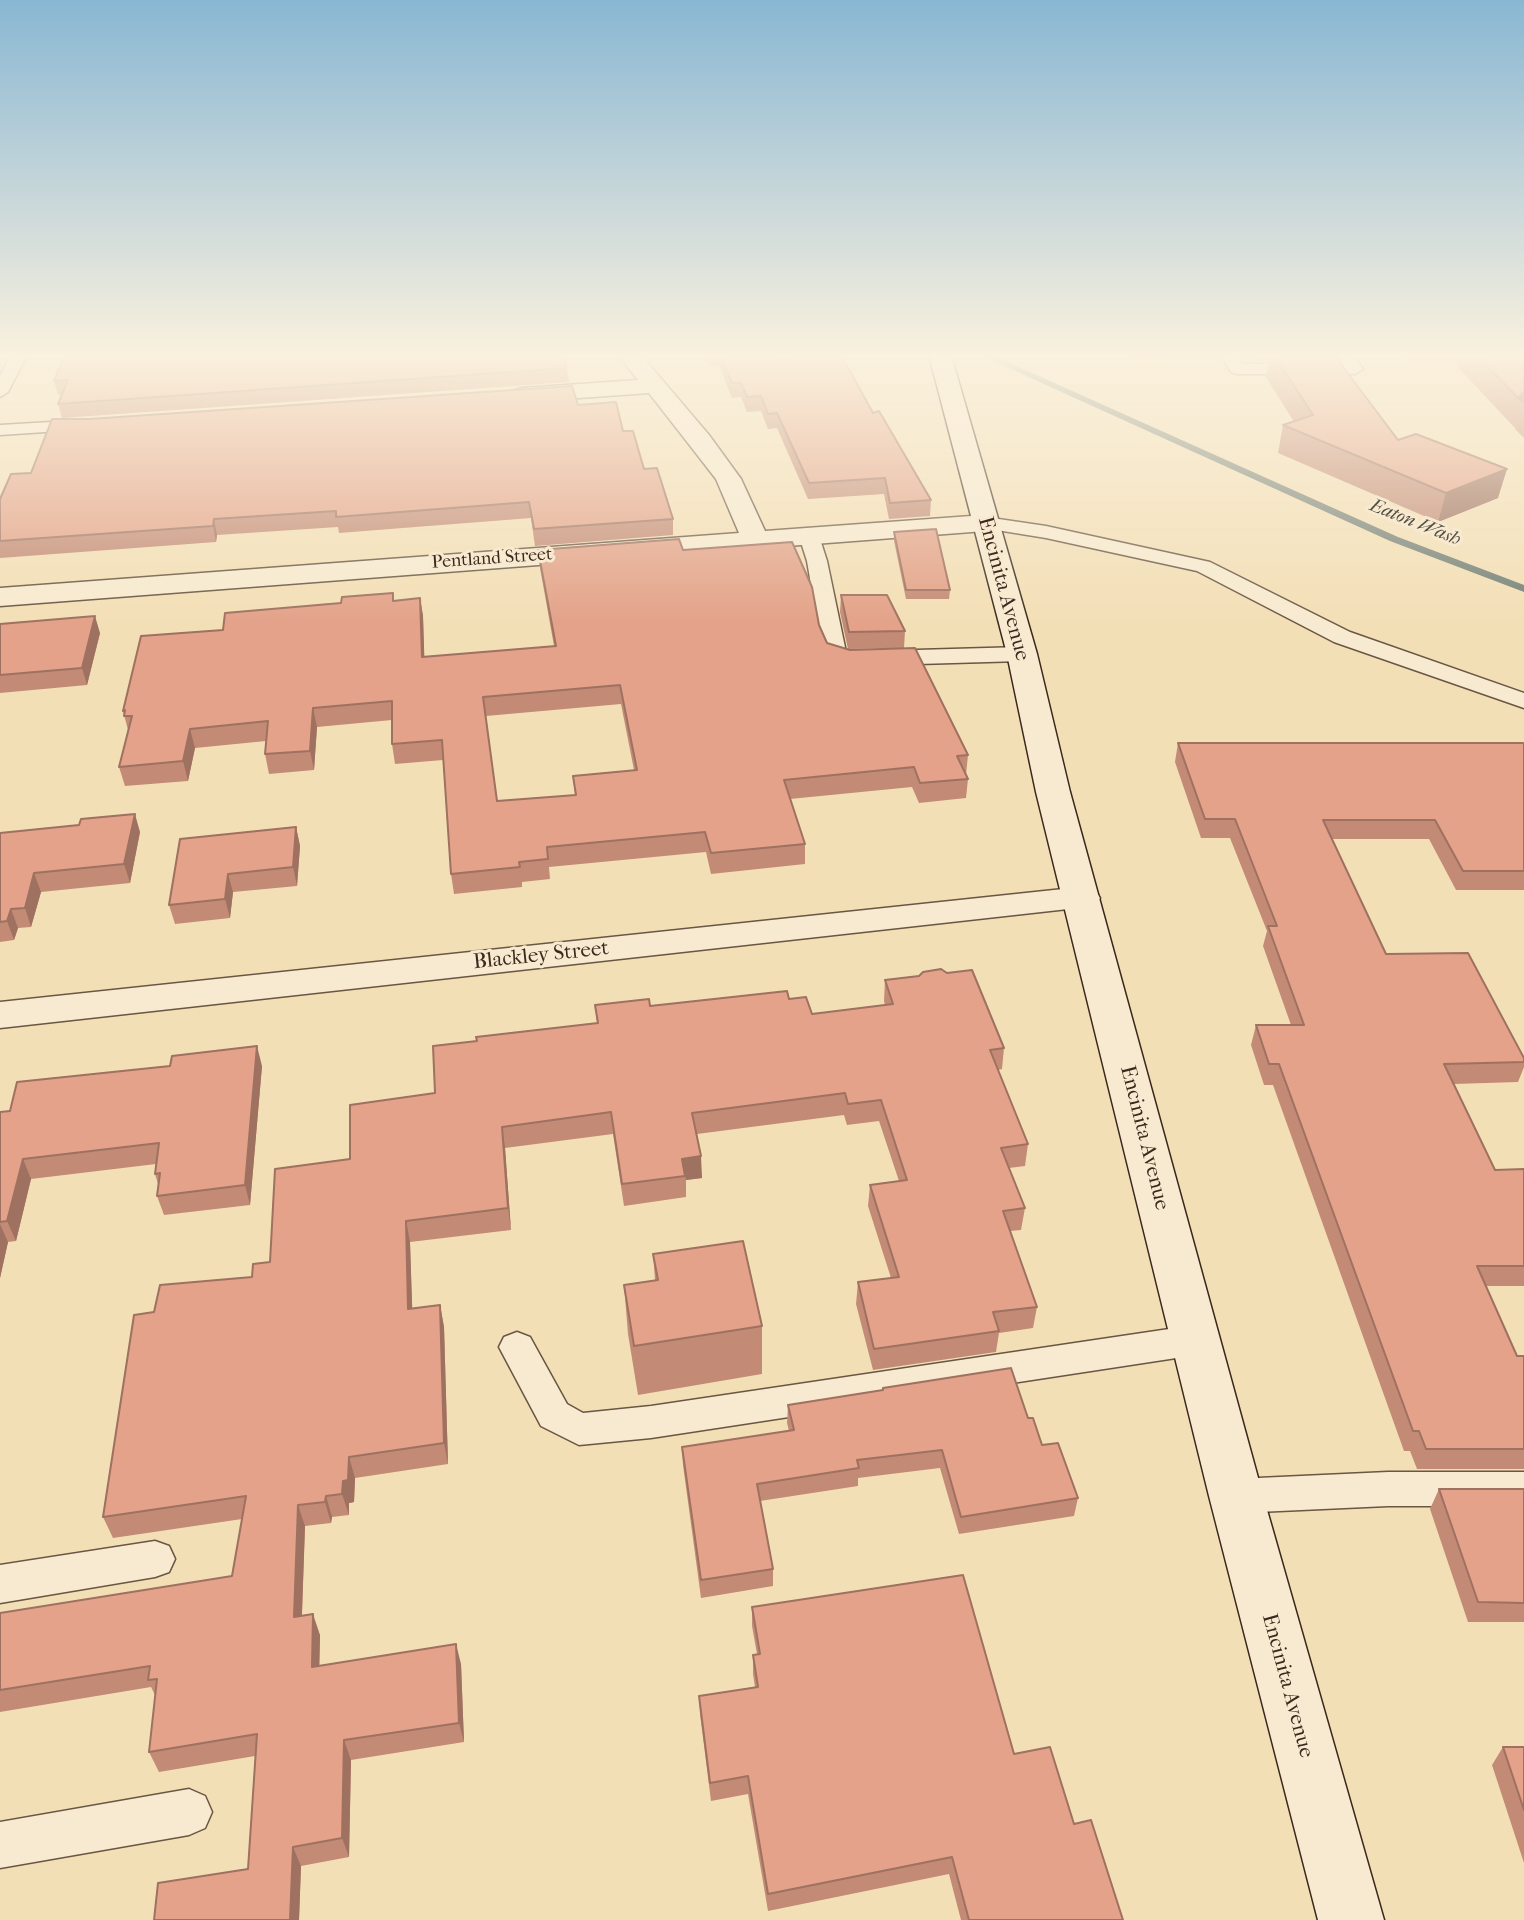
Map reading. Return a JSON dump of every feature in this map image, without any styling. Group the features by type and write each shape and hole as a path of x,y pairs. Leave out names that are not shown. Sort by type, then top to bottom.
{"street":[{"path":"703,445 728,479 755,539"},
{"name":"Encinita Avenue","path":"964,445 1022,654 1053,792 1236,1496 1351,1920"},
{"name":"Pentland Street","path":"0,597 985,523"},
{"name":"Blackley Street","path":"0,1015 1082,898"}],"lane":[{"path":"985,523 1046,532 1203,566 1342,637 1524,701"},
{"path":"809,536 817,561 832,643 837,656 849,659 1022,654"},
{"path":"517,1347 554,1415 579,1429 651,1422 1196,1340"},
{"path":"1236,1496 1388,1489 1524,1489"},
{"path":"0,1584 155,1559"},
{"path":"0,1845 189,1812"}],"building":[{"path":"42,445 637,445 644,469 657,468 673,519 534,529 529,502 336,517 336,511 214,519 213,526 0,541 0,499 11,474 31,473"},
{"path":"791,445 899,445 931,500 890,503 885,478 809,483"},
{"path":"1330,445 1444,445 1507,469 1446,493"},
{"path":"936,529 950,590 906,590 894,532"},
{"path":"679,539 683,550 792,542 812,587 819,625 827,643 850,650 915,648 968,755 957,756 968,779 920,783 914,767 784,780 805,844 711,853 705,832 547,847 548,859 519,862 520,867 451,874 442,740 392,744 392,701 313,708 310,751 265,754 268,721 190,729 183,761 119,767 132,716 124,716 125,710 123,711 141,636 223,630 225,613 341,603 342,597 393,593 393,601 420,598 422,657 556,646 538,550","holes":["620,685 637,770 573,776 576,795 497,801 483,697"]},
{"path":"841,595 887,595 905,631 849,632"},
{"path":"95,616 82,668 0,675 0,624"},
{"path":"1178,743 1524,744 1524,871 1463,871 1435,820 1323,820 1386,954 1468,953 1524,1058 1524,1062 1444,1064 1495,1170 1524,1169 1524,1266 1477,1266 1517,1356 1524,1356 1524,1449 1426,1449 1419,1431 1413,1431 1279,1064 1269,1064 1256,1025 1304,1025 1268,926 1277,926 1235,819 1205,819"},
{"path":"135,814 124,864 34,873 25,908 11,909 7,921 0,922 0,833 79,825 81,819"},
{"path":"296,827 293,867 228,874 225,899 169,905 180,839"},
{"path":"941,969 947,973 972,970 1004,1048 990,1050 1028,1144 1001,1148 1025,1208 1003,1211 1037,1307 993,1312 999,1331 874,1349 858,1282 899,1277 870,1185 907,1180 881,1100 848,1104 845,1093 692,1113 701,1156 682,1159 685,1176 622,1184 611,1112 502,1127 508,1208 406,1221 408,1309 440,1305 444,1443 349,1457 348,1480 343,1481 342,1494 326,1496 325,1502 298,1505 294,1617 313,1614 312,1667 456,1644 459,1723 344,1740 342,1838 293,1847 290,1920 154,1920 158,1883 248,1869 257,1734 149,1752 157,1679 148,1680 150,1666 0,1690 0,1613 232,1576 246,1496 103,1517 134,1315 154,1312 160,1285 252,1277 253,1264 270,1262 275,1169 350,1159 350,1105 435,1093 433,1046 477,1041 476,1037 598,1023 595,1005 649,999 650,1006 787,991 789,999 806,997 812,1014 893,1004 885,980 919,976 923,972"},
{"path":"257,1046 245,1185 157,1196 160,1173 155,1174 159,1143 23,1159 7,1221 0,1222 0,1112 10,1111 17,1082 170,1066 172,1056"},
{"path":"743,1241 762,1326 634,1346 624,1285 658,1280 653,1254"},
{"path":"1011,1368 1028,1418 1033,1418 1042,1445 1058,1443 1078,1498 961,1517 942,1450 857,1460 859,1468 757,1484 773,1569 701,1580 682,1447 794,1430 788,1405"},
{"path":"1439,1489 1524,1489 1524,1603 1478,1602"},
{"path":"963,1575 1014,1754 1050,1747 1074,1824 1091,1820 1123,1920 969,1920 952,1857 768,1894 748,1776 710,1783 699,1696 758,1687 753,1655 760,1654 752,1607"},
{"path":"1503,1747 1524,1747 1524,1810"}],"waterway":[{"name":"Eaton Wash","path":"1184,445 1394,539 1524,589"}]}
